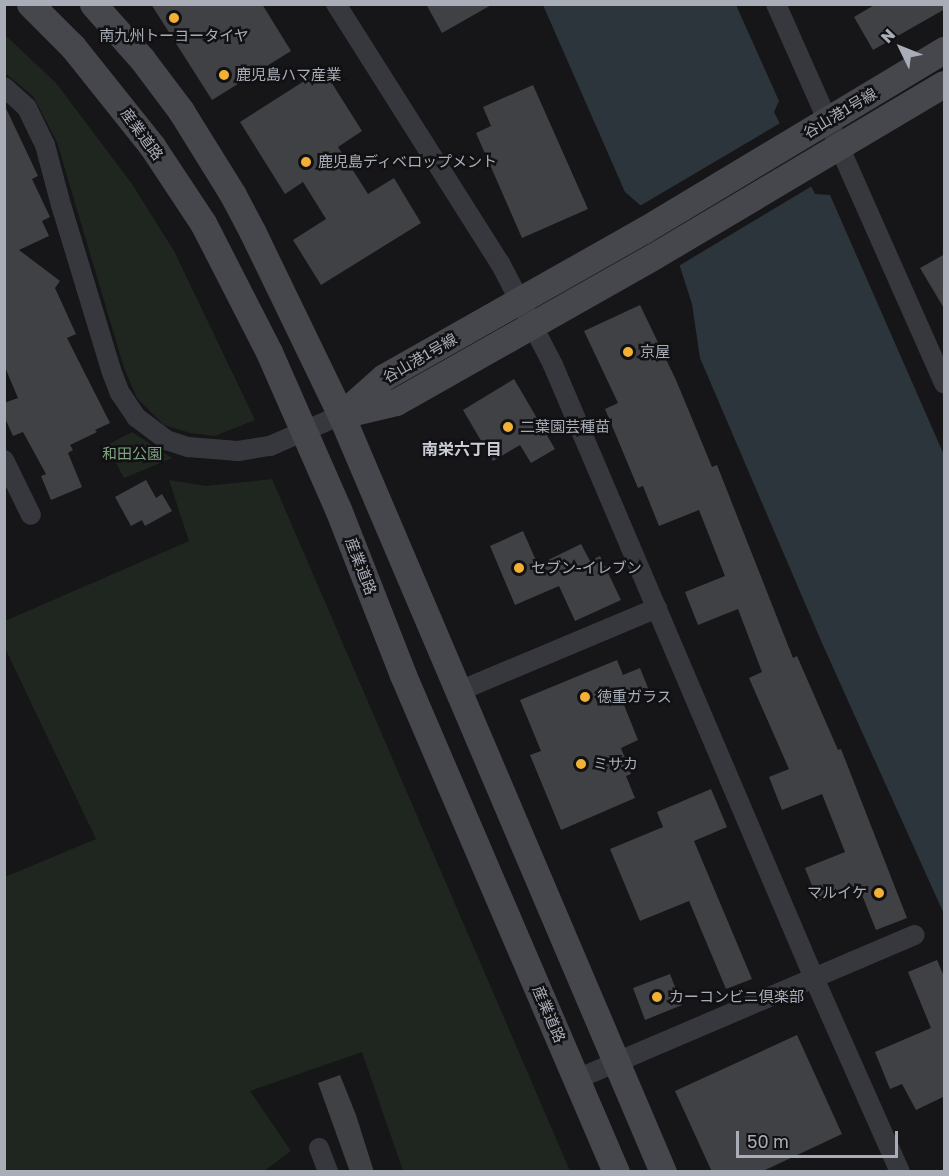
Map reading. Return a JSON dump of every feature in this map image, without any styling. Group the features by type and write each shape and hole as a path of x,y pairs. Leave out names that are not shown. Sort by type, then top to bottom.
{"main road":[{"name":"産業道路","path":"30,4 73,47 152,146 203,223 269,352 305,431 403,675 616,1172"},
{"path":"93,4 142,59 204,146 247,222 341,415 663,1172"},
{"name":"谷山港1号線","path":"525,312 644,230 945,50"},
{"name":"谷山港1号線","path":"341,415 384,377 654,256 945,84"}],"street":[{"path":"336,4 500,263 553,366 814,978 900,1172"},
{"path":"776,4 945,383"},
{"path":"4,87 27,108 45,145 111,370 120,393 136,417 166,440 209,450 238,451 270,446 341,415"},
{"path":"4,460 31,515"},
{"path":"457,692 657,608"},
{"path":"577,1079 915,935"},
{"path":"319,1148 328,1172"}],"green space":[{"path":"4,34 56,83 132,184 174,251 255,420 215,436 190,433 164,425 137,398 124,368 57,142 33,96 5,73"},
{"name":"和田公園","path":"132,432 172,458 124,478 107,445"},
{"path":"272,479 570,1171 403,1171 362,1052 250,1091 291,1151 264,1171 5,1171 5,877 96,839 5,648 5,621 189,541 169,480 206,486"}],"shaded area":[{"path":"543,5 736,5 779,101 774,112 815,194 830,195 944,455 944,914 822,643 700,358 692,304 668,229 625,192"}],"pier":[{"path":"782,122 812,186 677,267 665,230 638,207"}],"building":[{"name":"鹿児島ハマ産業","path":"151,4 262,4 291,51 212,100"},
{"path":"426,4 493,4 442,33"},
{"path":"876,4 945,4 945,9 873,50 854,17"},
{"name":"鹿児島ディベロップメント","path":"323,69 362,131 338,147 368,194 394,178 421,223 321,285 293,240 326,219 303,182 285,194 240,122"},
{"path":"533,85 588,209 522,238 476,133 491,126 483,107"},
{"path":"4,104 38,176 32,179 50,217 42,221 49,236 19,250 60,281 55,288 76,334 67,338 110,423 70,445 73,450 68,453 82,487 51,500 41,476 46,474 23,432 13,436 4,416 4,403 18,398 4,365"},
{"path":"945,254 945,310 920,268"},
{"path":"640,305 676,380 712,467 717,465 793,658 797,656 838,750 841,749 907,918 876,930 858,885 818,901 805,868 845,852 822,794 782,810 769,777 789,769 749,678 762,672 738,609 698,625 685,592 725,576 699,510 659,526 643,486 638,488 605,409 618,403 584,331"},
{"name":"二葉園芸種苗","path":"514,379 555,449 531,463 520,445 493,461 463,410"},
{"path":"146,480 156,498 162,494 172,511 145,526 142,520 131,526 115,497"},
{"path":"523,531 538,565 581,544 590,561 600,556 621,600 575,621 559,586 515,605 490,546"},
{"path":"617,660 623,675 640,668 650,693 624,705 638,740 621,748 631,774 626,776 635,798 561,830 530,755 541,751 520,700"},
{"path":"711,789 727,827 694,841 752,979 726,989 689,901 640,921 610,849 663,827 657,812"},
{"path":"937,960 945,979 945,1096 916,1110 902,1084 890,1089 875,1052 931,1028 908,972"},
{"name":"カーコンビニ倶楽部","path":"670,974 682,1005 645,1020 633,988"},
{"path":"797,1035 842,1134 761,1172 712,1172 675,1091"},
{"path":"340,1075 356,1115 374,1172 350,1172 318,1083"}],"place":[{"name":"南九州トーヨータイヤ","path":"174,18"},
{"name":"鹿児島ハマ産業","path":"224,75"},
{"name":"鹿児島ディベロップメント","path":"306,162"},
{"name":"京屋","path":"628,352"},
{"name":"二葉園芸種苗","path":"508,427"},
{"name":"セブン-イレブン","path":"519,568"},
{"name":"徳重ガラス","path":"585,697"},
{"name":"ミサカ","path":"581,764"},
{"name":"マルイケ","path":"879,893"},
{"name":"カーコンビニ倶楽部","path":"657,997"}],"district":[{"name":"南栄六丁目","path":"462,449"}]}
